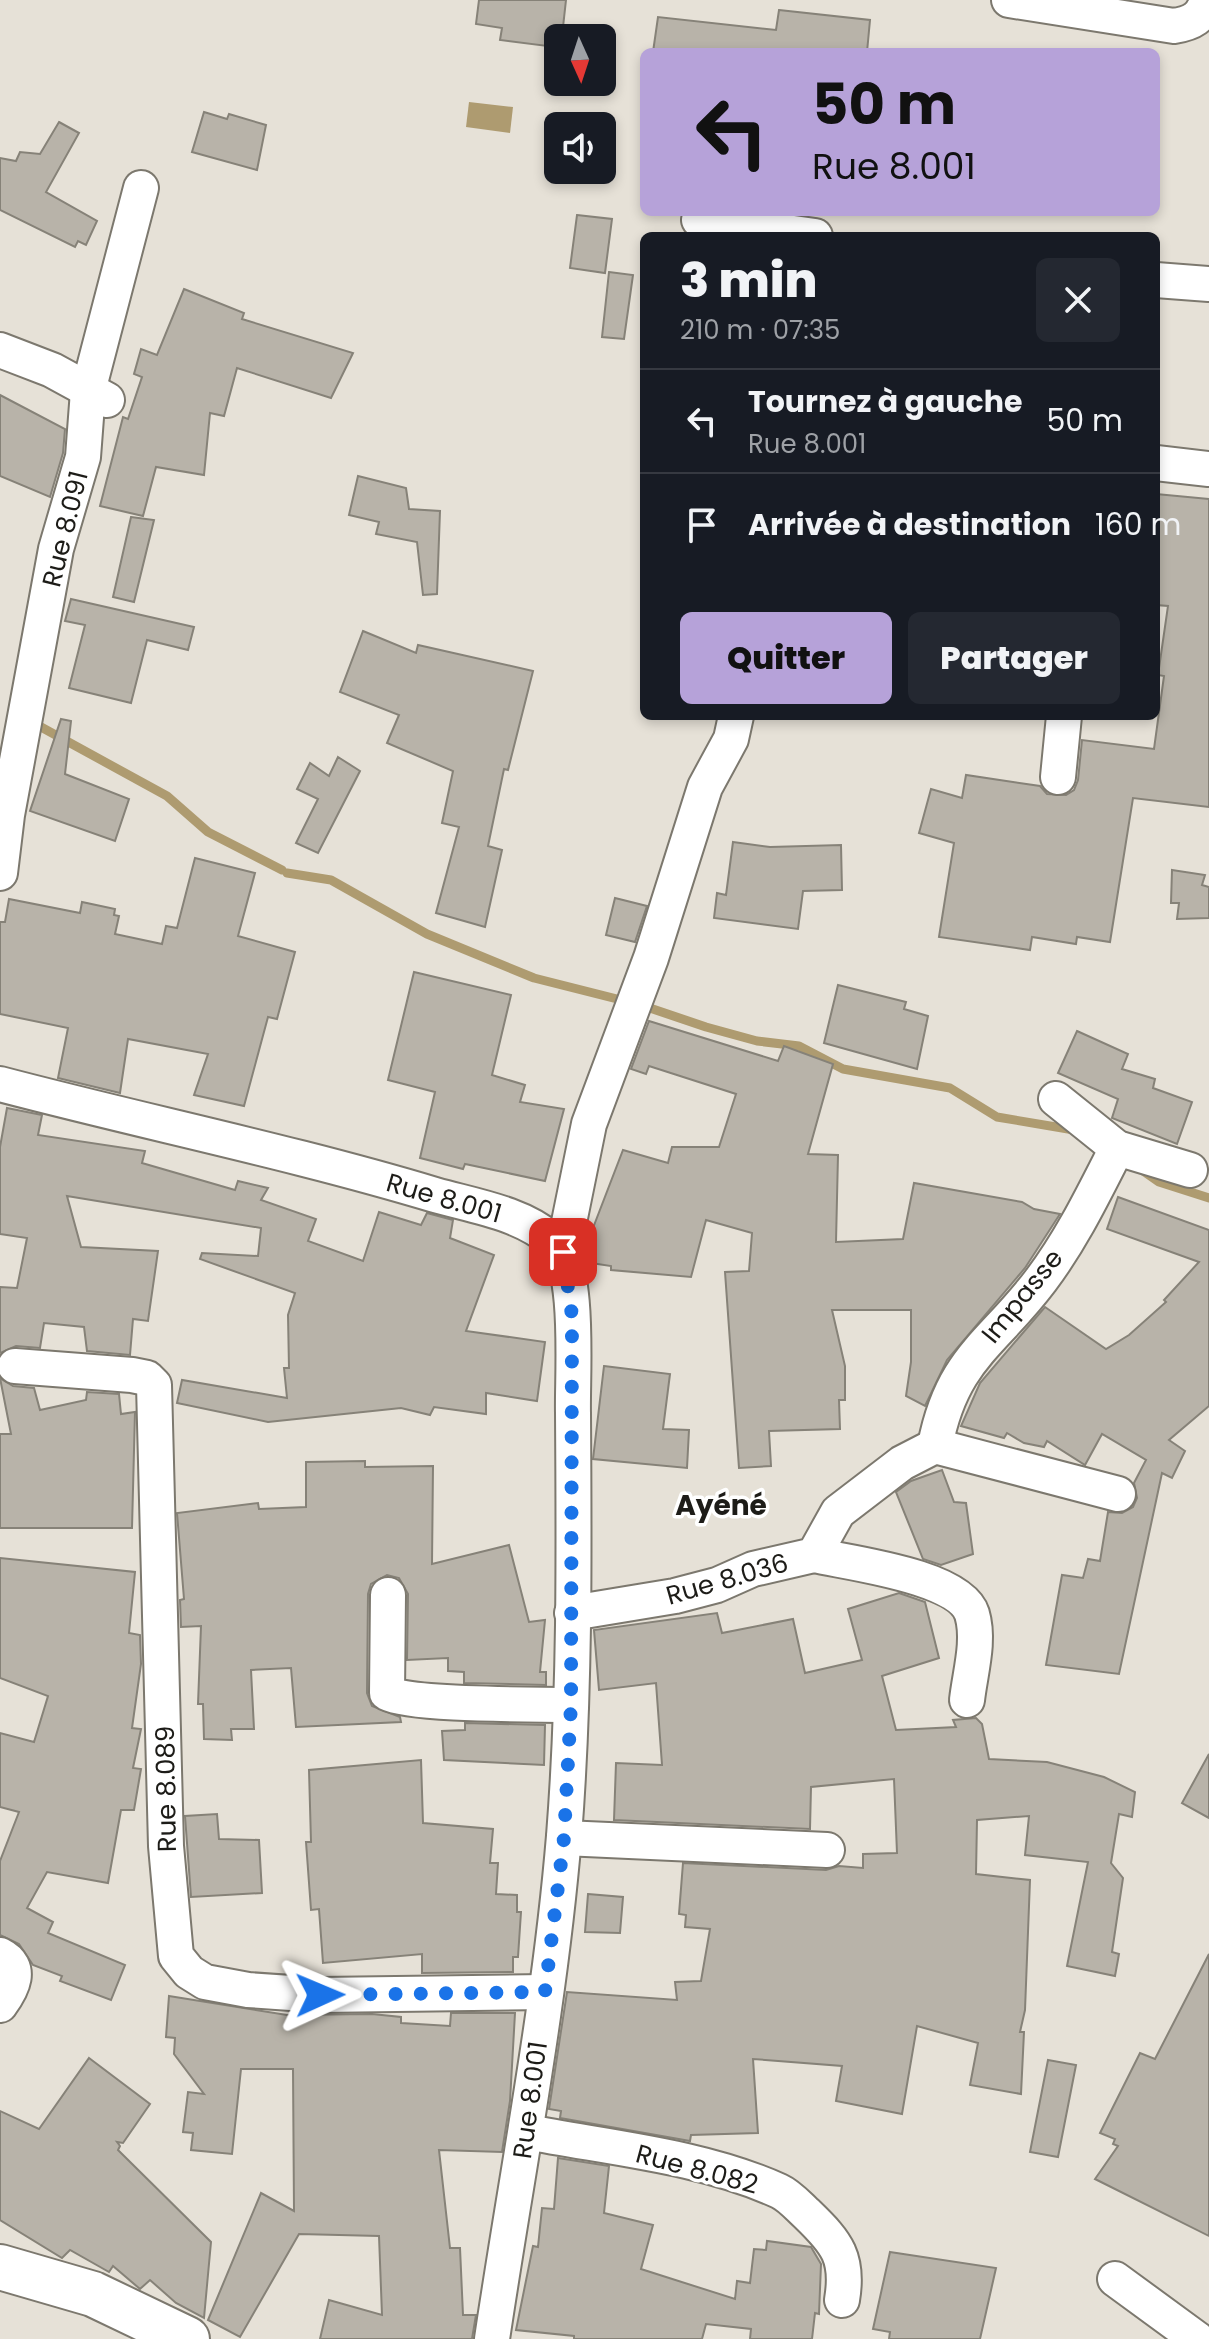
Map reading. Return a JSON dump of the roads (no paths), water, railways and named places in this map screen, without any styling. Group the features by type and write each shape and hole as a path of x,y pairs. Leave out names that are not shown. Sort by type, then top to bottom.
{"street":[{"path":"1009,0 1174,26 1204,13 1207,0"},
{"name":"Rue 8.091","path":"0,873 4,814 56,549 98,395 141,188"},
{"path":"699,220 786,232"},
{"path":"1160,280 1209,284"},
{"path":"0,350 52,370 98,395"},
{"path":"1160,463 1209,469"},
{"path":"563,1252 589,1124 651,958 705,787 731,739 735,720"},
{"path":"1058,777 1064,720"},
{"name":"Rue 8.001","path":"0,1084 395,1183 487,1210 537,1230 563,1252 572,1316 571,1705 564,1838 527,2132 492,2339"},
{"path":"1056,1099 1117,1148 1190,1170"},
{"name":"Impasse","path":"935,1446 950,1390 974,1354 1040,1282 1117,1148"},
{"name":"Rue 8.089","path":"15,1366 132,1375 147,1378 154,1385 166,1846 176,1956 189,1972 205,1982 248,1990 320,1995 545,1992"},
{"path":"935,1446 1118,1494"},
{"name":"Rue 8.036","path":"572,1613 675,1596 717,1585 753,1569 814,1555 838,1512 902,1463 935,1446"},
{"path":"814,1555 908,1575 952,1591 971,1611 975,1636 967,1700"},
{"path":"388,1595 387,1693 395,1697 447,1701 571,1705"},
{"path":"564,1838 827,1850"},
{"path":"0,1955 11,1965 14,1978 12,1989 0,2005"},
{"name":"Rue 8.082","path":"527,2132 660,2157 734,2175 781,2192 837,2244 846,2280 842,2300"},
{"path":"0,2267 93,2294 187,2339"},
{"path":"1115,2279 1197,2339"}],"waterway":[{"path":"41,727 167,796 208,832 282,870"},
{"path":"287,873 331,880 427,934 534,978 629,1002"},
{"path":"641,1005 757,1041 799,1046 843,1069 950,1088 997,1117 1074,1130"},
{"path":"1139,1168 1159,1182 1209,1198"}],"district":[{"name":"Ayéné","path":"721,1505"}]}
